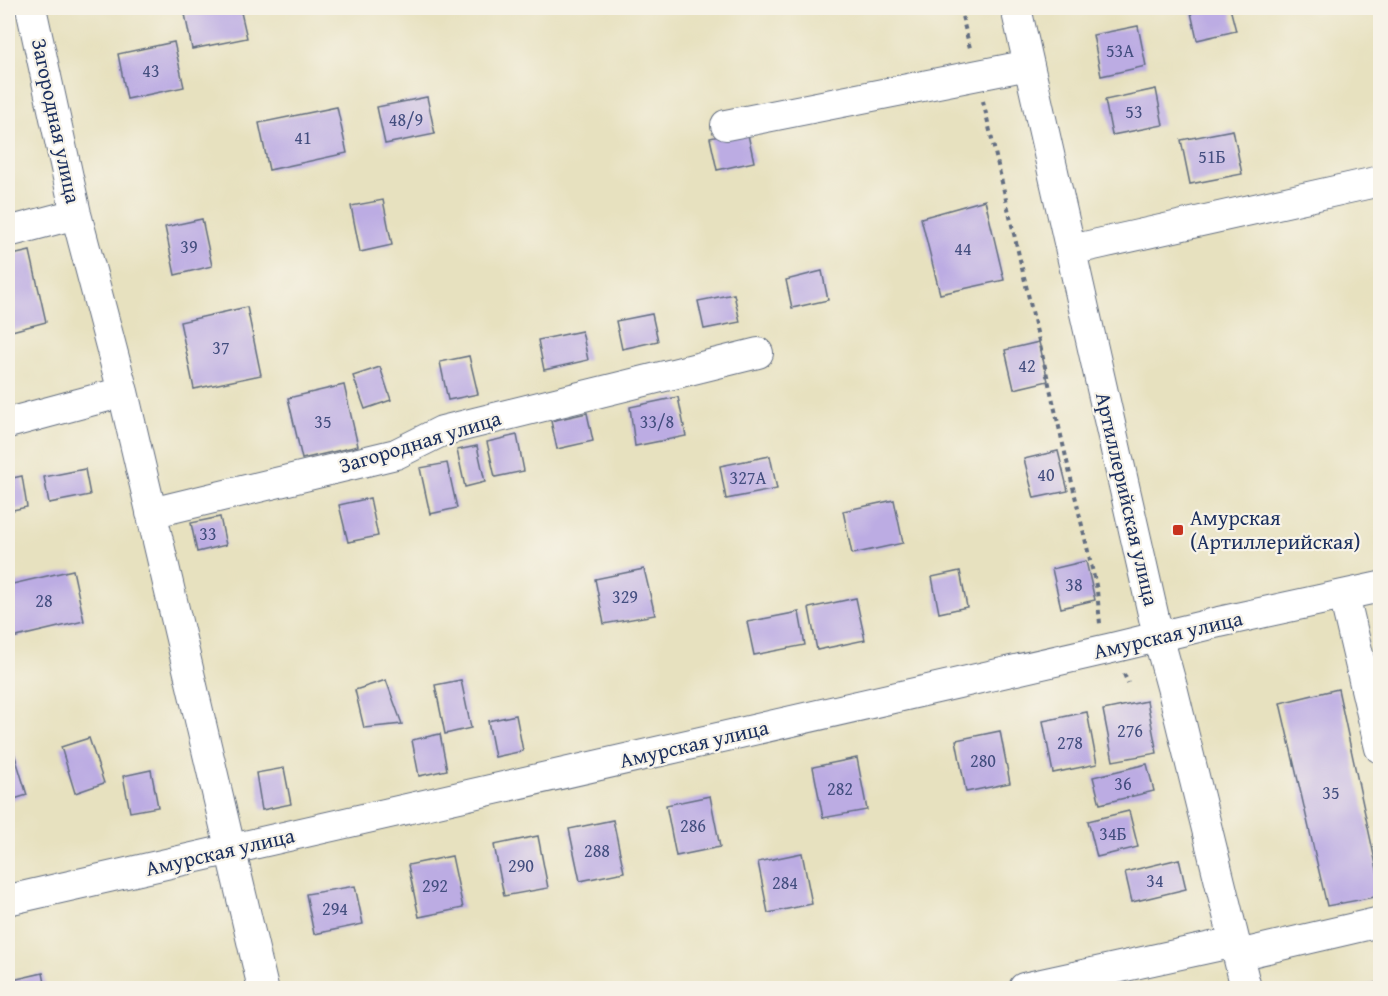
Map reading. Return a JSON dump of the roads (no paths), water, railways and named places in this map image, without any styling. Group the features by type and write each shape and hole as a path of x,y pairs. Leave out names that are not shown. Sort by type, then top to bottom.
{"street":[{"name":"Загородная улица","path":"31,8 76,214 123,392 263,988"},
{"name":"Артиллерийская улица","path":"1026,9 1029,64 1158,636 1246,988"},
{"path":"726,125 1029,64"},
{"path":"1071,250 1380,182"},
{"path":"8,232 76,214"},
{"name":"Загородная улица","path":"151,513 396,454 442,431 758,353"},
{"path":"8,423 123,392"},
{"name":"Амурская улица","path":"8,900 1380,587"},
{"path":"1344,595 1380,748"},
{"path":"1024,988 1380,922"}],"place":[{"name":"Амурская (Артиллерийская)","path":"1178,530"}]}
